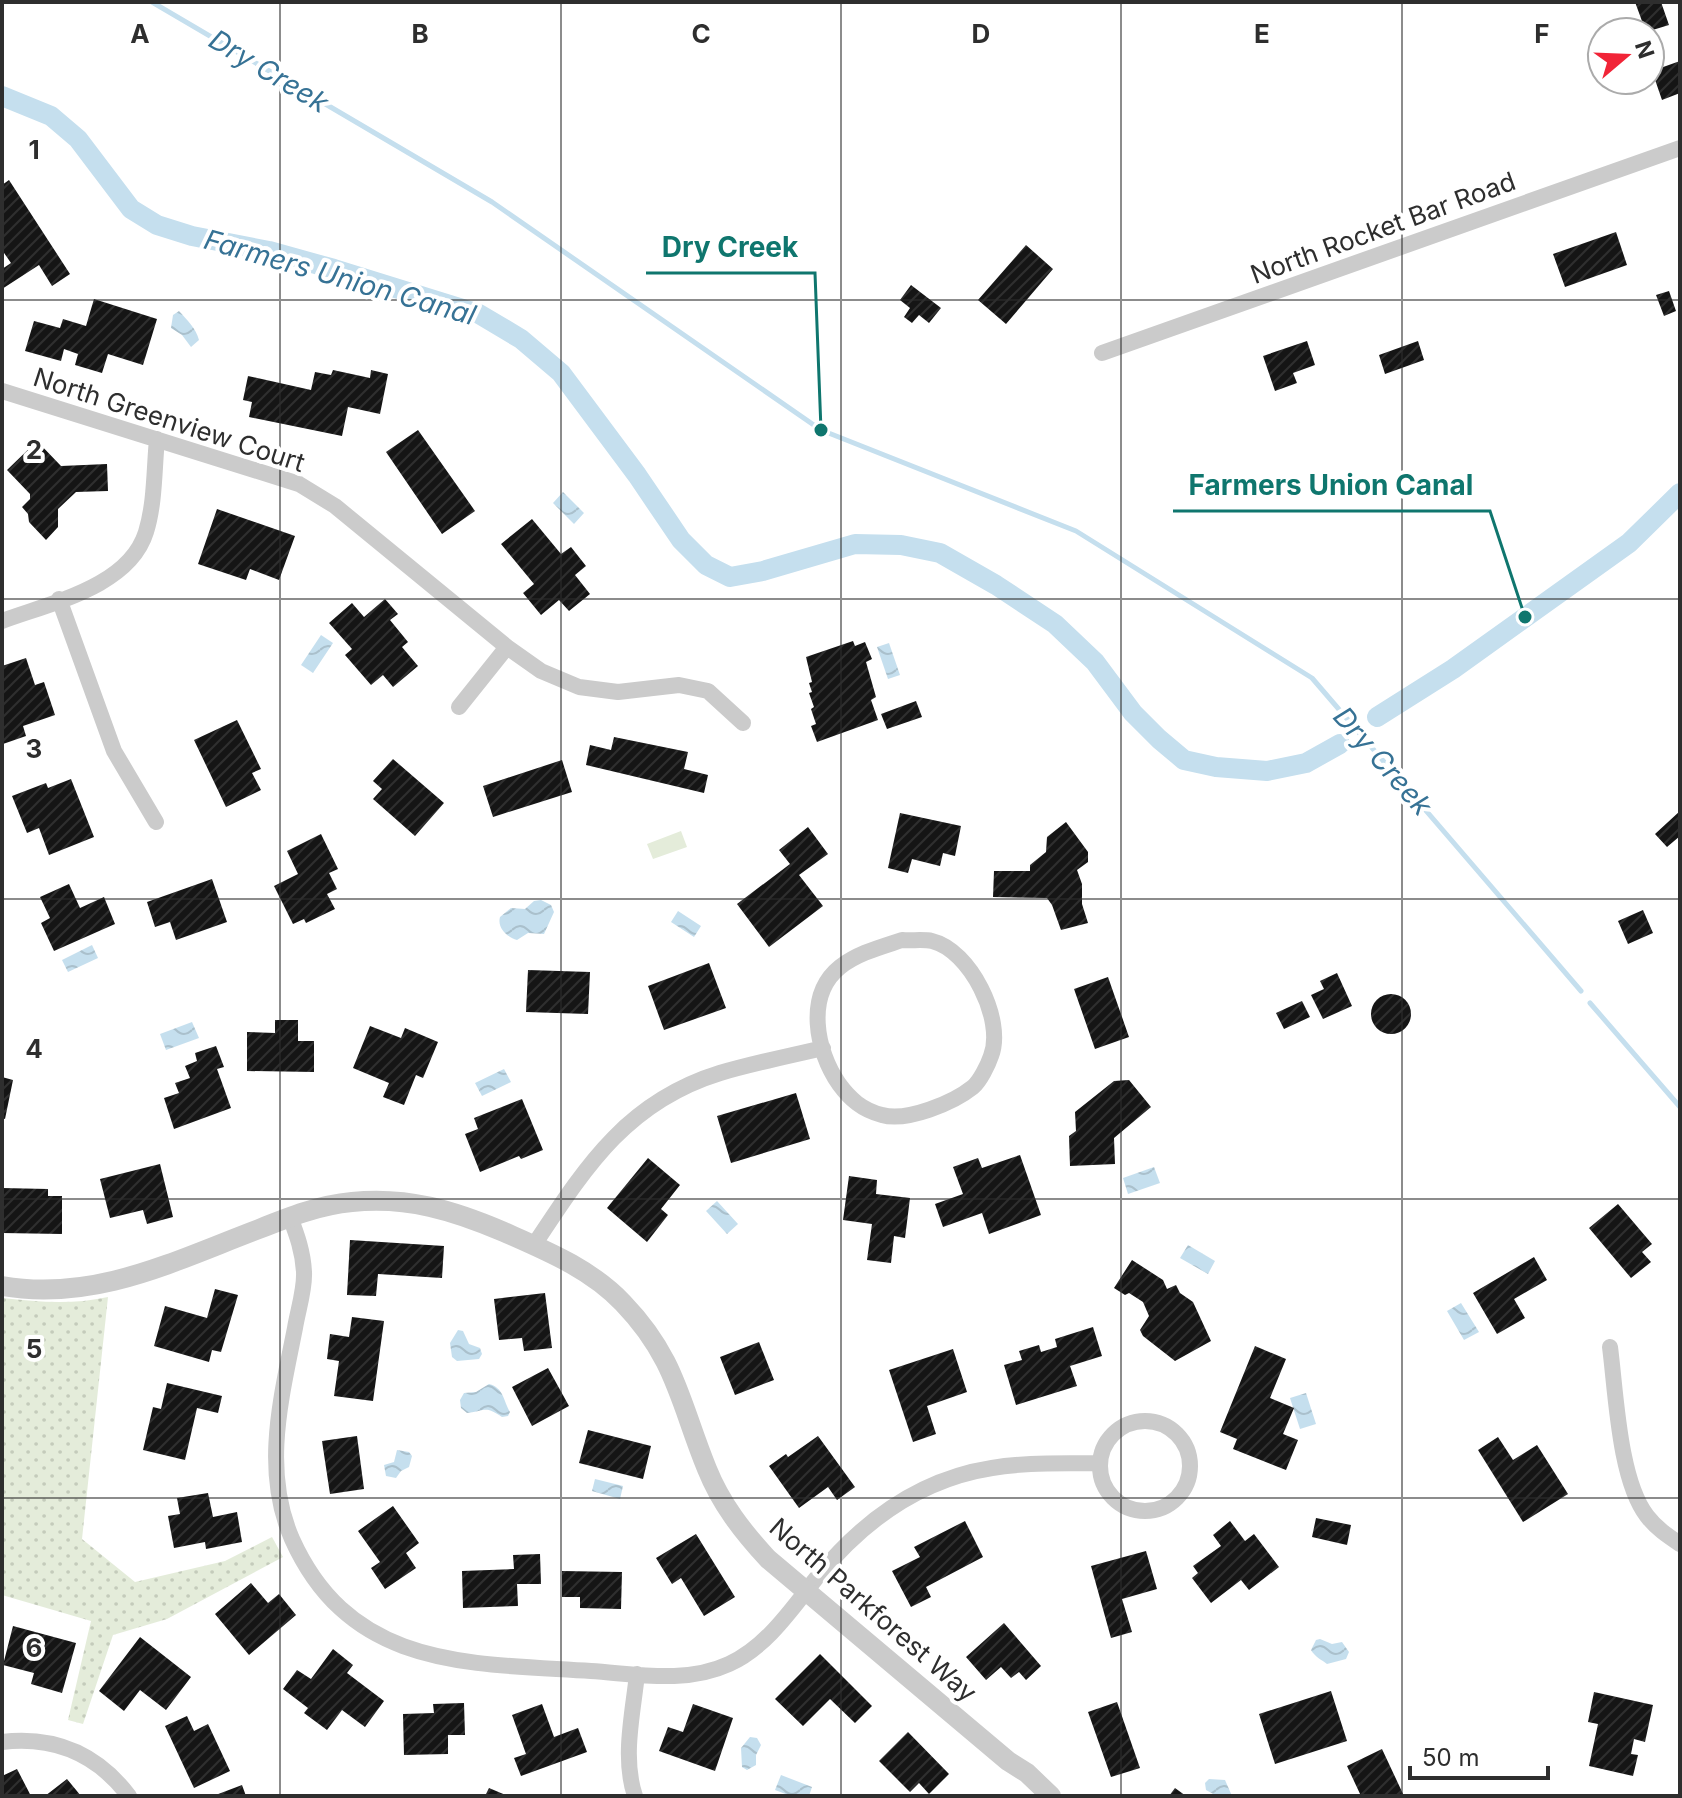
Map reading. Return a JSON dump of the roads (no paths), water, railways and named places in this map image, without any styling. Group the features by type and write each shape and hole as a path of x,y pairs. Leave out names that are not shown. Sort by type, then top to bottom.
{"street":[{"name":"North Rocket Bar Road","path":"1102,353 1680,148"},
{"name":"North Greenview Court","path":"2,391 279,476 318,494 541,671 579,687 618,692 679,685 708,691 743,723"},
{"path":"2,621 104,582 122,570 136,554 150,514 157,439"},
{"path":"59,599 114,751 156,822"},
{"path":"459,707 507,647"},
{"path":"902,940 933,941 962,957 980,984 993,1025 993,1054 975,1086 949,1102 916,1114 883,1116 851,1101 832,1075 823,1048 816,1019 822,991 838,968 861,954 902,940"},
{"path":"534,1245 592,1160 619,1131 647,1108 683,1087 719,1073 823,1048"},
{"name":"North Parkforest Way","path":"2,1286 36,1290 98,1286 134,1276 290,1217 351,1202 411,1202 465,1215 565,1260 593,1277 621,1300 643,1324 675,1377 708,1470 725,1504 746,1535 805,1591 1051,1796"},
{"path":"290,1217 299,1241 304,1275 277,1420 274,1456 282,1510 304,1561 325,1592 352,1618 383,1638 416,1653 462,1663 692,1675 732,1663 766,1638 861,1531 894,1505 932,1485 992,1468 1100,1463"},
{"path":"1610,1347 1627,1467 1635,1496 1647,1516 1662,1532 1680,1544"},
{"path":"1136,1421 1165,1425 1177,1434 1190,1460 1189,1475 1174,1500 1161,1508 1146,1511 1132,1509 1108,1492 1101,1478 1100,1463 1110,1436 1136,1421"},
{"path":"635,1796 629,1756 637,1674"},
{"path":"2,1742 41,1741 83,1754 110,1773 129,1796"}],"water":[{"path":"179,311 198,336 199,340 191,347 182,335 171,328 173,315"},
{"path":"563,492 584,513 574,524 553,503"},
{"path":"321,635 333,643 313,673 301,665"},
{"path":"889,643 900,675 888,679 877,647"},
{"path":"541,900 551,905 554,912 544,934 528,933 517,940 504,932 500,917 511,908 525,909 534,901"},
{"path":"678,911 701,926 694,937 671,922"},
{"path":"92,945 98,958 68,972 62,960"},
{"path":"192,1022 199,1038 166,1050 160,1034"},
{"path":"504,1069 511,1082 482,1096 475,1083"},
{"path":"1154,1167 1160,1183 1128,1194 1123,1178"},
{"path":"717,1201 738,1224 727,1234 706,1211"},
{"path":"1188,1245 1215,1261 1208,1274 1180,1258"},
{"path":"1461,1303 1479,1332 1464,1340 1447,1311"},
{"path":"458,1330 463,1331 469,1344 480,1348 482,1354 479,1359 457,1361 452,1357 450,1343"},
{"path":"489,1384 498,1388 510,1412 508,1416 502,1417 488,1410 467,1413 461,1408 460,1400 464,1393 476,1392"},
{"path":"1306,1393 1316,1424 1300,1429 1290,1398"},
{"path":"397,1450 409,1452 412,1456 409,1467 396,1478 386,1476 384,1465 394,1462"},
{"path":"595,1479 623,1486 620,1499 592,1491"},
{"path":"1316,1640 1332,1644 1342,1642 1349,1652 1346,1659 1327,1664 1319,1658 1311,1650"},
{"path":"750,1737 757,1738 761,1745 756,1755 756,1765 747,1770 742,1767 741,1748"},
{"path":"781,1775 812,1787 809,1796 791,1796 775,1790"},
{"path":"1209,1779 1225,1780 1232,1796 1217,1796 1206,1790 1205,1783"}],"waterway":[{"name":"Dry Creek","path":"152,2 492,202 821,430 1076,531 1312,678 1581,991"},
{"name":"Farmers Union Canal","path":"2,96 51,116 78,139 131,209 157,225 192,236 269,251 479,314 521,339 561,373 681,540 706,565 730,577 763,571 855,544 901,545 940,553 1055,624 1095,662 1133,713 1184,760 1216,767 1267,771 1306,763 1340,744"},
{"name":"Farmers Union Canal","path":"1377,717 1453,669 1629,543 1680,493"},
{"name":"Dry Creek","path":"1590,1003 1680,1107"}],"place":[{"name":"Dry Creek","path":"821,430"},
{"name":"Farmers Union Canal","path":"1525,617"}]}
